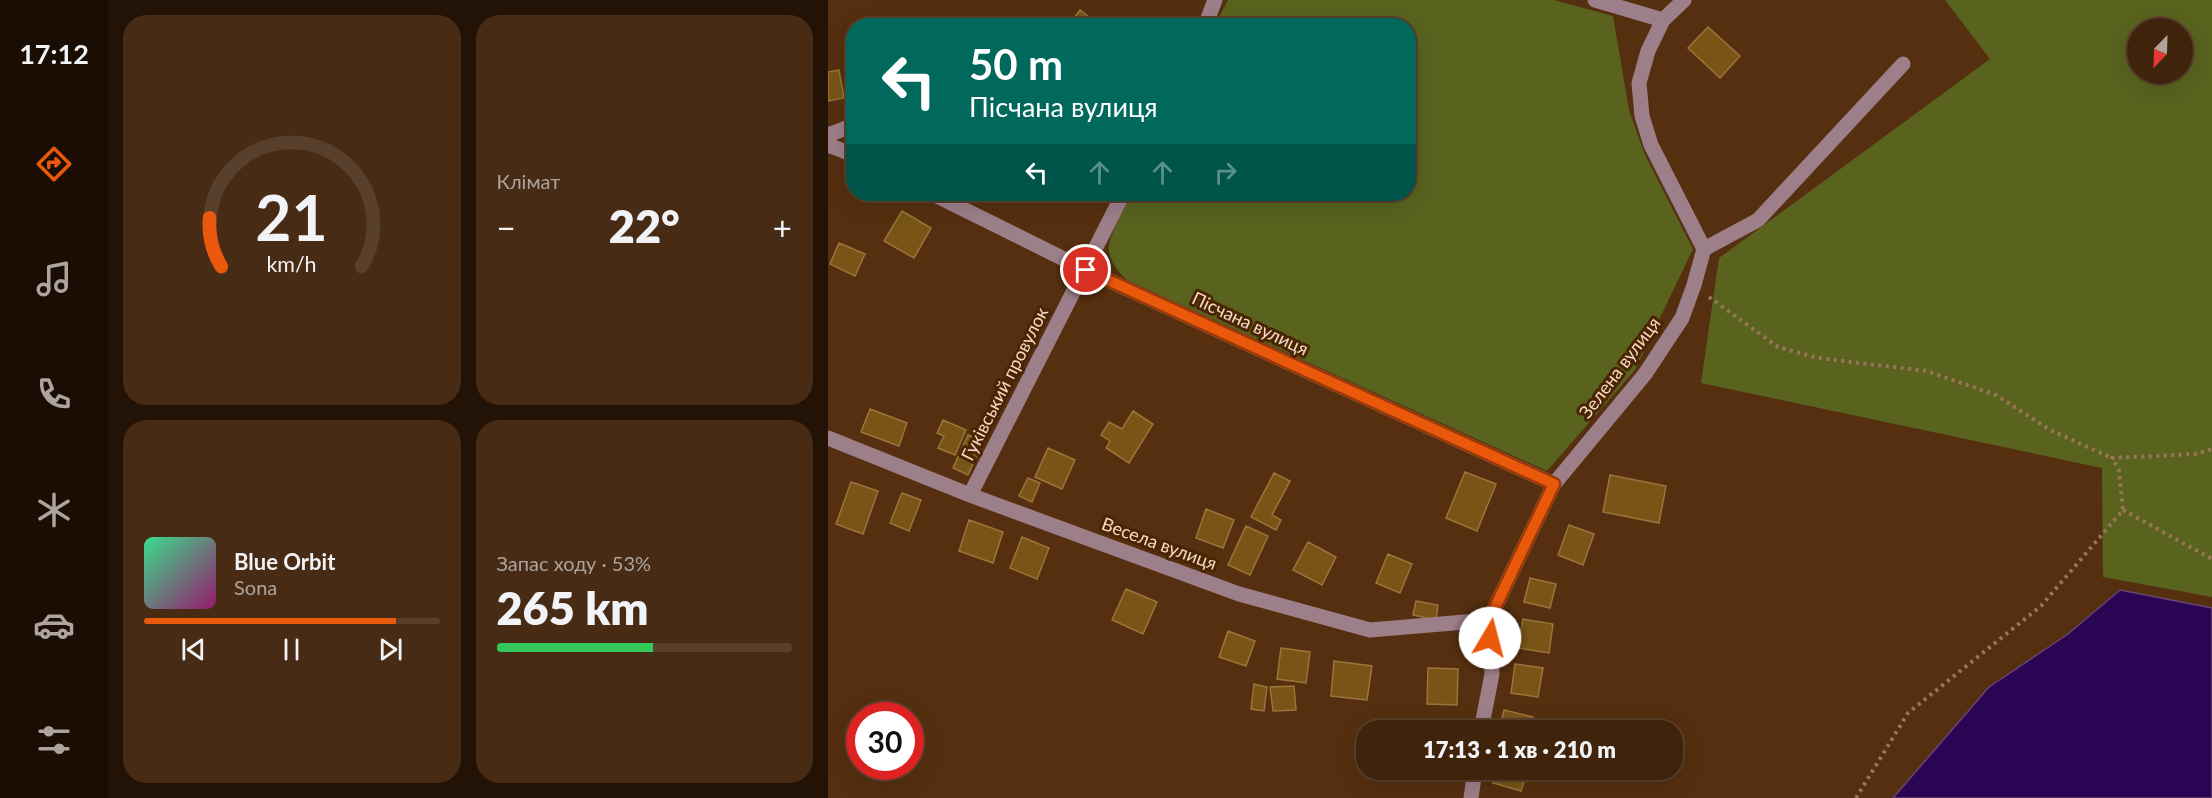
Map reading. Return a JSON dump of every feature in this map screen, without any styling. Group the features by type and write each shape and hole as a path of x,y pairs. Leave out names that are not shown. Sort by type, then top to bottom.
{"street":[{"path":"1208,18 1215,0"},
{"path":"1595,0 1663,20"},
{"path":"1684,0 1663,20 1647,51 1639,83 1642,116 1651,145 1704,249 1758,220 1903,64"},
{"path":"828,135 846,128"},
{"path":"828,145 846,152"},
{"name":"Пісчана вулиця","path":"947,201 1086,270 1554,484"},
{"name":"Гуківський провулок","path":"970,495 1120,201"},
{"name":"Зелена вулиця","path":"1489,620 1554,484 1645,374 1682,318 1704,249"},
{"name":"Весела вулиця","path":"828,438 970,495 1239,594 1370,630 1489,620"},
{"path":"1483,720 1492,674 1489,620"},
{"path":"1471,798 1473,780"}],"path":[{"path":"1694,285 1778,347 1818,358 1927,371 1996,395 2050,430 2112,458 2197,454 2212,449"},
{"path":"1856,798 1908,713 2041,606 2123,510 2119,470 2112,458"},
{"path":"2123,510 2212,560"}],"green space":[{"path":"1228,0 1554,0 1613,16 1629,110 1645,155 1693,249 1635,370 1547,471 1127,280 1116,268 1109,252 1110,239 1128,201 1416,201 1416,18 1219,18"},
{"path":"1945,0 2212,0 2212,597 2103,577 2102,468 1701,383 1719,258 1990,59"}],"shaded area":[{"path":"2120,590 2212,608 2212,798 1893,798 1989,687 2068,634"}],"building":[{"path":"1080,10 1090,18 1074,18"},
{"path":"1708,27 1740,56 1720,78 1688,48"},
{"path":"839,70 844,98 828,101 828,72"},
{"path":"902,211 931,228 914,258 884,241"},
{"path":"839,243 865,254 855,276 830,264"},
{"path":"870,409 907,423 899,446 861,432"},
{"path":"1133,411 1153,424 1129,463 1106,448 1110,441 1101,435 1109,422 1122,429"},
{"path":"943,420 966,430 955,455 938,448 944,436 937,433"},
{"path":"968,435 983,441 968,475 953,468"},
{"path":"1048,448 1075,460 1062,489 1035,477"},
{"path":"1465,472 1496,484 1477,531 1446,518"},
{"path":"1274,473 1290,481 1272,515 1281,520 1276,530 1251,517"},
{"path":"1610,475 1666,486 1659,523 1603,512"},
{"path":"1028,478 1040,483 1032,502 1019,496"},
{"path":"851,482 878,491 863,534 836,524"},
{"path":"902,493 921,500 909,531 890,523"},
{"path":"1206,509 1234,520 1223,548 1196,538"},
{"path":"969,520 1003,532 993,563 959,551"},
{"path":"1569,525 1594,534 1583,565 1558,555"},
{"path":"1246,526 1268,536 1250,575 1228,565"},
{"path":"1022,537 1049,548 1037,579 1010,568"},
{"path":"1308,542 1336,557 1322,585 1293,570"},
{"path":"1388,554 1412,564 1400,593 1376,583"},
{"path":"1530,578 1556,584 1550,608 1524,602"},
{"path":"1126,589 1157,602 1143,634 1112,620"},
{"path":"1416,601 1438,605 1436,620 1413,615"},
{"path":"1523,619 1553,624 1549,653 1518,648"},
{"path":"1228,631 1255,641 1246,666 1219,657"},
{"path":"1281,648 1310,652 1306,683 1277,679"},
{"path":"1334,661 1372,666 1367,700 1331,696"},
{"path":"1515,664 1543,668 1538,697 1511,693"},
{"path":"1428,668 1458,669 1457,705 1427,704"},
{"path":"1254,684 1267,687 1264,711 1251,709"},
{"path":"1294,686 1296,710 1273,711 1270,687"},
{"path":"1504,710 1533,717 1532,720 1502,720"},
{"path":"1494,780 1525,780 1521,791 1493,783"}],"route":[{"path":"1086,270 1554,484 1489,620 1490,638"}]}
